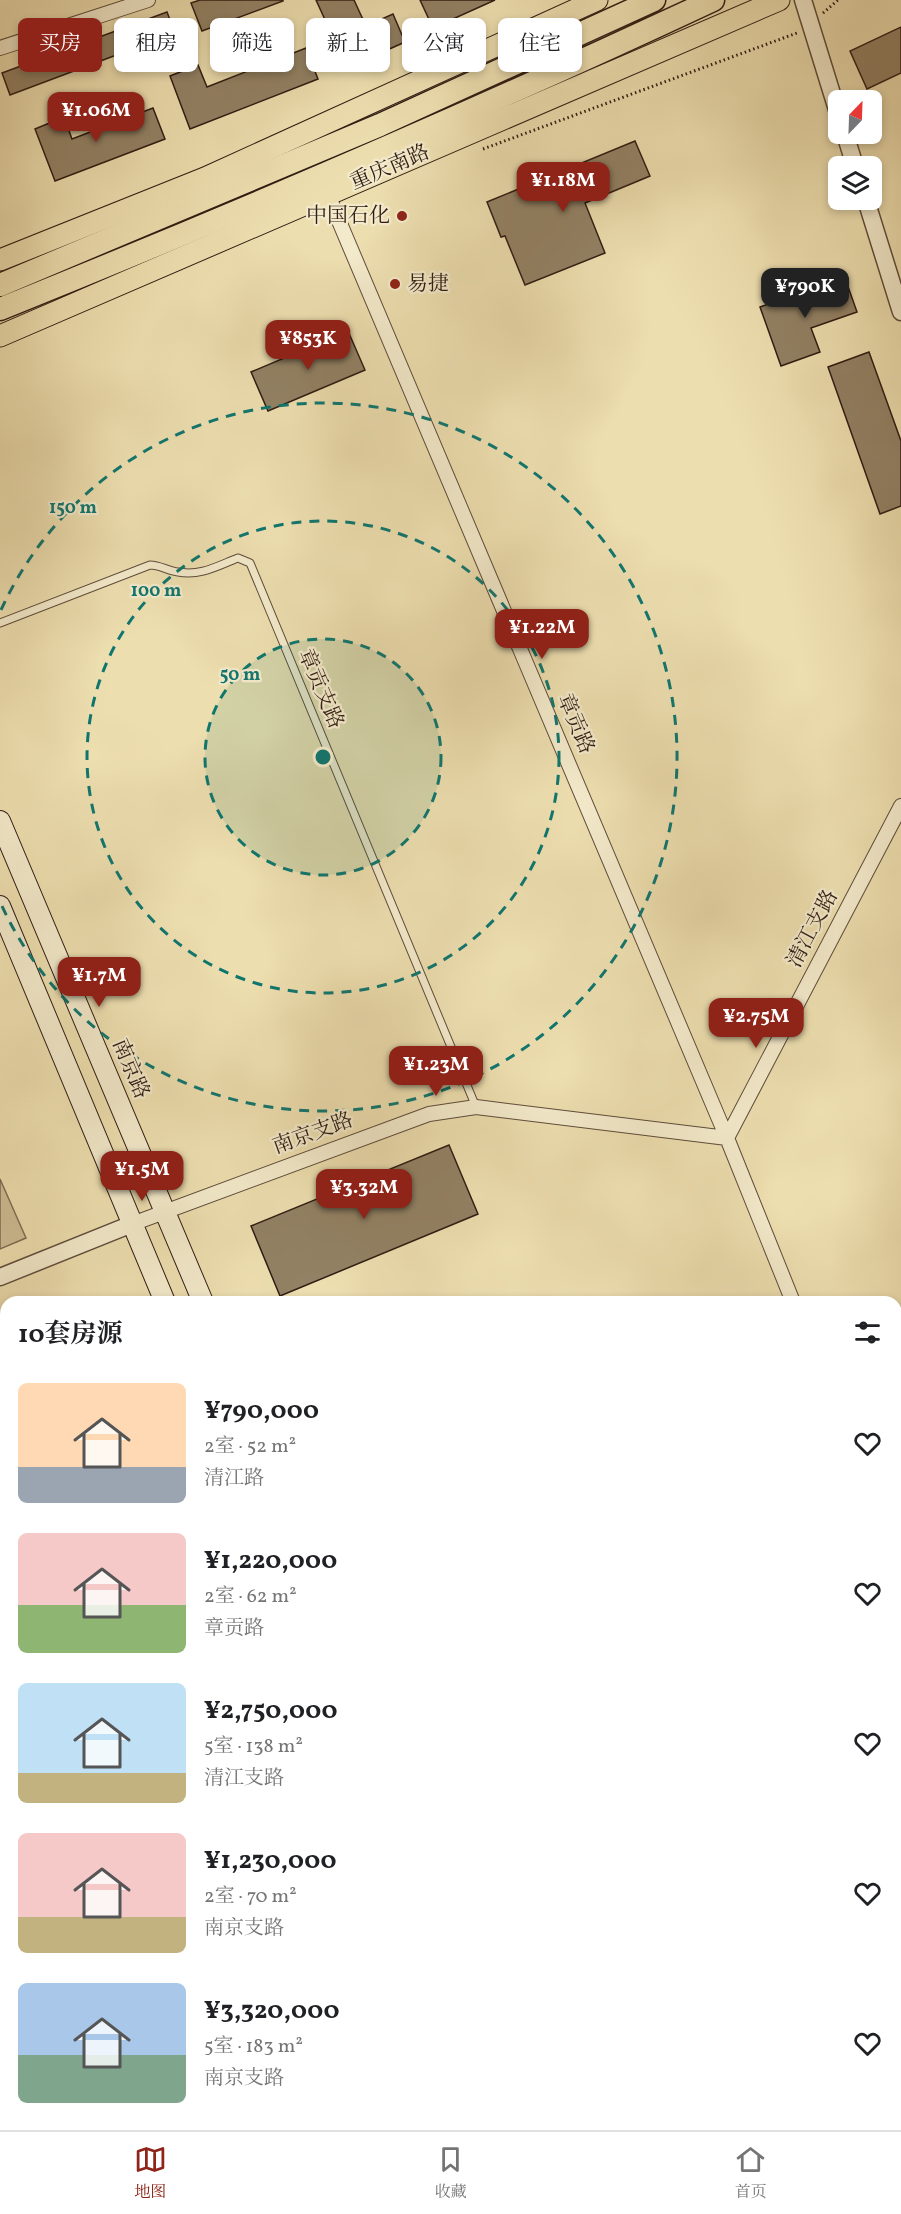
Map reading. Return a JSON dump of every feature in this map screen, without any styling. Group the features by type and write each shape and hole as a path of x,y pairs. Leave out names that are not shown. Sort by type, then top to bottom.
{"highway":[{"path":"0,285 380,125 654,0"},
{"path":"0,309 150,249 393,145 713,0"}],"main road":[{"path":"0,260 205,178 597,0"},
{"name":"重庆南路","path":"0,336 779,0"},
{"name":"南京路","path":"0,821 200,1296"},
{"path":"0,906 162,1296"}],"street":[{"path":"0,48 148,0"},
{"path":"803,0 831,90"},
{"name":"章贡路","path":"328,195 727,1138"},
{"path":"869,210 901,312"},
{"name":"清江支路","path":"727,1138 901,806"},
{"name":"南京支路","path":"132,1224 429,1114 476,1107 727,1138"},
{"path":"727,1138 791,1296"},
{"path":"0,1277 132,1224"}],"lane":[{"name":"章贡支路","path":"0,623 150,565 160,565 175,572 198,574 238,558 250,563 476,1107"}],"path":[{"path":"482,149 812,27 820,15 838,0"}],"shaded area":[{"path":"0,1179 26,1238 0,1249"}],"building":[{"path":"200,0 283,0 237,18 210,18 210,28 202,31 191,3"},
{"path":"316,0 354,0 362,18 324,18"},
{"path":"420,0 495,0 455,18 428,18"},
{"path":"167,12 169,18 151,18"},
{"path":"393,14 402,35 402,43 390,49 390,18 384,18"},
{"path":"901,27 901,73 867,89 850,51"},
{"path":"114,32 114,56 102,60 102,36"},
{"path":"306,48 306,72 315,72 318,79 190,129 170,76 180,72 198,72 198,65 207,87 245,72 294,72 294,53"},
{"path":"18,67 18,72 71,72 10,95 2,73"},
{"path":"153,108 165,139 55,181 35,129 64,117 72,139"},
{"path":"635,141 650,176 585,203 605,253 525,285 505,236 501,237 487,202"},
{"path":"845,278 857,312 811,328 820,352 781,366 760,307"},
{"path":"348,331 365,370 268,411 251,372"},
{"path":"869,352 901,441 901,506 880,514 828,367"},
{"path":"449,1145 478,1214 280,1296 251,1226"}],"place":[{"name":"中国石化","path":"402,216"},
{"name":"易捷","path":"395,284"}]}
